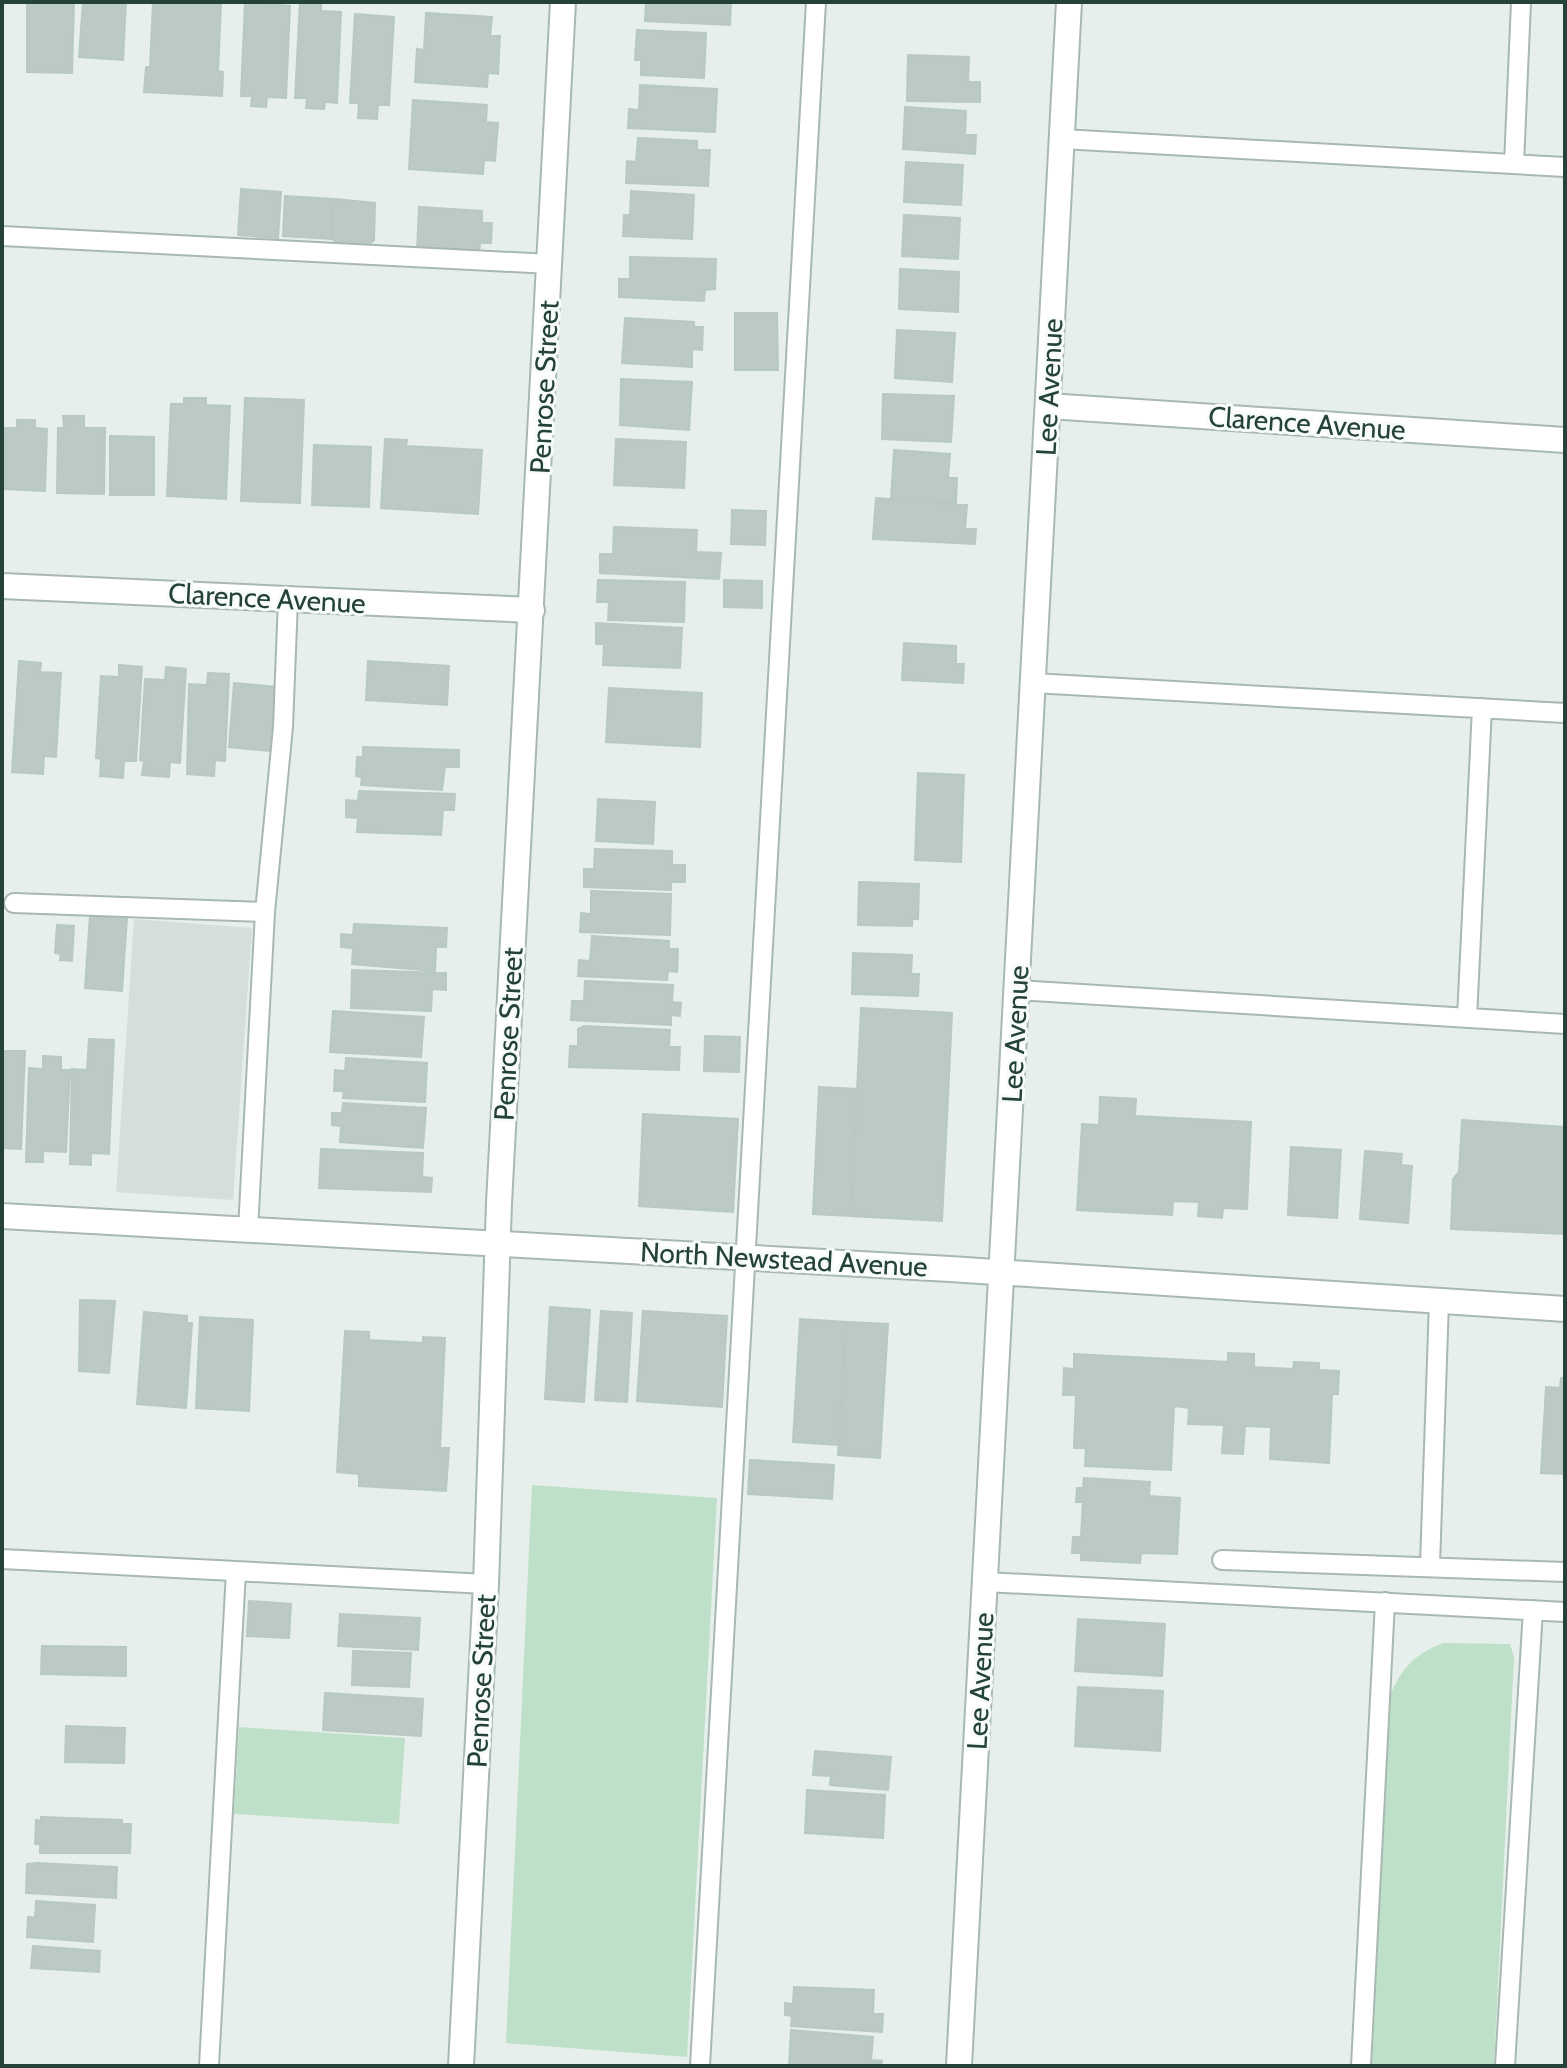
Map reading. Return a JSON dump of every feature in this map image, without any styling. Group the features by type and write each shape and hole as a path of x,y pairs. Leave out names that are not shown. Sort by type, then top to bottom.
{"street":[{"name":"Penrose Street","path":"461,2066 486,1584 497,1244 563,2"},
{"name":"Lee Avenue","path":"959,2066 1069,2"},
{"name":"Clarence Avenue","path":"1048,406 1565,440"},
{"name":"Clarence Avenue","path":"2,586 532,610"},
{"name":"North Newstead Avenue","path":"2,1216 1002,1272 1565,1309"}],"lane":[{"path":"700,2066 816,2"},
{"path":"1514,164 1521,2"},
{"path":"1062,139 1565,167"},
{"path":"2,236 550,264"},
{"path":"248,1230 265,912 283,727 288,599"},
{"path":"1033,683 1565,713"},
{"path":"1467,1018 1482,708"},
{"path":"14,903 265,912"},
{"path":"1017,990 1565,1024"},
{"path":"1430,1565 1439,1301"},
{"path":"2,1559 486,1584"},
{"path":"1222,1560 1565,1572"},
{"path":"209,2066 236,1571"},
{"path":"985,1582 1565,1612"},
{"path":"1361,2066 1385,1602"},
{"path":"1505,2066 1533,1610"}],"shaded area":[{"path":"134,919 252,928 233,1200 116,1192"}],"green space":[{"path":"532,1485 717,1498 687,2057 506,2043"},
{"path":"1443,1643 1510,1644 1514,1657 1494,2066 1372,2066 1389,1698 1409,1664"},
{"path":"239,1727 405,1738 399,1824 234,1814"}],"building":[{"path":"27,2 74,2 72,73 27,72"},
{"path":"83,2 126,2 123,60 79,57"},
{"path":"153,2 221,4 218,71 223,72 222,96 144,92 146,67 150,67"},
{"path":"245,2 290,6 286,98 267,97 266,107 251,106 252,96 241,96"},
{"path":"300,2 321,2 321,11 341,12 337,103 325,102 324,109 306,108 307,98 295,98"},
{"path":"646,2 731,3 730,25 645,21"},
{"path":"426,13 492,17 490,36 500,36 498,74 488,73 487,87 415,82 417,49 424,50"},
{"path":"355,14 394,17 389,105 378,105 377,119 358,118 359,103 350,103"},
{"path":"637,30 706,33 704,78 641,75 641,60 635,60"},
{"path":"908,55 969,57 968,82 980,82 980,102 907,101"},
{"path":"640,85 717,89 715,132 628,128 629,109 639,110"},
{"path":"413,100 487,105 486,122 498,123 495,161 484,160 483,174 409,169"},
{"path":"905,107 966,111 965,135 976,135 975,154 903,149"},
{"path":"638,138 697,141 697,150 710,150 708,186 626,183 627,161 636,162"},
{"path":"906,162 963,165 961,205 904,202"},
{"path":"241,189 281,192 278,238 238,235"},
{"path":"631,191 694,195 692,239 623,236 624,215 630,215"},
{"path":"285,196 333,199 331,239 283,236"},
{"path":"334,199 375,203 374,240 369,245 337,244 332,238"},
{"path":"419,207 482,211 482,223 492,223 491,243 480,243 479,255 417,251"},
{"path":"904,215 960,218 958,259 902,256"},
{"path":"630,257 716,259 715,289 705,290 704,301 619,297 619,279 630,279"},
{"path":"900,269 959,272 958,312 899,309"},
{"path":"735,313 777,313 778,370 735,370"},
{"path":"625,318 694,322 694,327 703,327 702,350 692,349 692,367 622,363"},
{"path":"897,330 955,333 952,382 895,378"},
{"path":"621,379 692,382 689,430 620,425"},
{"path":"883,394 954,396 951,442 882,439"},
{"path":"184,398 206,398 206,405 230,406 226,499 167,496 171,404 184,404"},
{"path":"245,398 304,400 300,503 241,501"},
{"path":"63,416 84,416 84,428 105,428 104,494 57,493 58,428 64,428"},
{"path":"17,420 35,420 35,428 47,429 45,491 2,489 2,428 17,428"},
{"path":"110,436 154,437 154,495 110,495"},
{"path":"385,439 407,440 406,446 482,450 478,514 381,508"},
{"path":"616,439 686,442 684,488 614,485"},
{"path":"314,445 371,447 369,507 312,505"},
{"path":"894,450 950,454 948,478 957,478 956,503 891,499"},
{"path":"876,498 967,505 965,529 976,529 975,544 873,539"},
{"path":"732,510 766,511 765,545 731,544"},
{"path":"614,527 697,530 696,552 721,553 719,579 600,573 600,554 613,554"},
{"path":"598,580 685,582 684,622 608,620 609,602 597,602"},
{"path":"724,580 762,581 762,608 724,607"},
{"path":"596,623 682,628 680,668 603,665 604,644 596,644"},
{"path":"904,643 956,646 956,664 964,664 963,683 902,680"},
{"path":"19,661 41,663 40,672 61,673 56,757 44,756 43,774 12,772"},
{"path":"368,661 449,666 447,705 366,700"},
{"path":"119,665 142,667 136,761 124,761 123,778 100,776 101,759 96,758 101,676 119,677"},
{"path":"166,667 186,669 180,763 170,762 169,777 142,775 144,761 140,760 145,679 165,680"},
{"path":"208,673 229,674 225,761 215,760 214,776 187,774 189,684 207,685"},
{"path":"234,683 277,687 270,751 229,747"},
{"path":"609,688 702,693 700,747 606,742"},
{"path":"363,747 459,750 459,767 445,767 442,790 361,785 362,777 356,776 357,757 363,757"},
{"path":"918,773 964,775 961,862 915,860"},
{"path":"359,791 455,794 454,810 443,810 441,835 357,832 358,818 346,817 346,800 358,801"},
{"path":"598,799 655,802 653,844 596,841"},
{"path":"595,849 672,851 672,865 685,865 685,882 671,882 671,890 584,887 584,869 594,869"},
{"path":"859,882 919,884 918,919 912,919 912,926 858,925"},
{"path":"591,891 671,894 670,935 580,932 581,913 591,914"},
{"path":"90,915 127,918 122,991 85,988"},
{"path":"354,924 447,928 446,947 436,947 435,971 352,964 353,948 341,947 341,934 353,935"},
{"path":"57,925 74,926 72,961 60,960 61,954 55,953"},
{"path":"592,936 669,941 669,949 678,949 677,972 668,971 667,980 578,976 579,960 590,961"},
{"path":"853,953 912,955 911,974 919,974 918,996 852,994"},
{"path":"352,970 446,973 446,990 432,989 431,1011 351,1008"},
{"path":"585,981 673,985 672,1002 681,1003 680,1016 671,1015 671,1025 571,1020 572,1001 584,1001"},
{"path":"861,1008 952,1013 942,1221 851,1216"},
{"path":"333,1011 424,1017 421,1057 330,1052"},
{"path":"584,1026 670,1030 669,1047 680,1047 679,1070 569,1067 570,1046 578,1046 578,1029"},
{"path":"705,1036 740,1037 739,1072 704,1071"},
{"path":"89,1039 114,1040 109,1154 91,1153 91,1165 70,1164 72,1069 87,1070"},
{"path":"2,1051 25,1051 21,1149 2,1148"},
{"path":"43,1056 61,1057 61,1070 70,1070 66,1152 43,1151 43,1162 26,1162 29,1068 43,1069"},
{"path":"346,1058 427,1063 425,1102 343,1098 344,1091 334,1091 335,1070 345,1071"},
{"path":"819,1087 857,1089 851,1216 813,1214"},
{"path":"1100,1097 1136,1099 1135,1116 1251,1122 1247,1209 1223,1208 1222,1218 1198,1216 1199,1202 1173,1201 1172,1215 1077,1210 1082,1124 1099,1125"},
{"path":"343,1103 426,1108 423,1148 340,1142 341,1126 332,1125 332,1113 342,1113"},
{"path":"643,1114 738,1119 733,1212 639,1206"},
{"path":"1462,1120 1565,1127 1565,1234 1451,1229 1453,1179 1459,1172"},
{"path":"1291,1147 1341,1150 1337,1218 1288,1215"},
{"path":"321,1149 423,1153 422,1177 432,1178 431,1192 319,1188"},
{"path":"1365,1151 1402,1154 1401,1165 1412,1166 1408,1223 1360,1219"},
{"path":"80,1300 115,1301 109,1373 79,1371"},
{"path":"550,1307 590,1310 584,1402 545,1399"},
{"path":"601,1311 632,1313 627,1402 595,1400"},
{"path":"643,1311 727,1316 722,1407 637,1401"},
{"path":"144,1312 187,1316 187,1323 192,1323 186,1408 137,1404"},
{"path":"200,1317 253,1320 249,1411 196,1408"},
{"path":"800,1319 846,1322 839,1445 793,1442"},
{"path":"846,1322 888,1324 880,1458 838,1455"},
{"path":"345,1331 369,1332 369,1340 423,1343 423,1337 445,1338 440,1448 449,1448 446,1491 359,1486 359,1474 337,1472"},
{"path":"1228,1353 1254,1354 1254,1367 1293,1369 1294,1362 1319,1363 1319,1370 1339,1371 1338,1394 1332,1394 1329,1463 1270,1459 1271,1427 1245,1426 1243,1454 1222,1453 1224,1425 1188,1424 1189,1408 1174,1406 1171,1470 1085,1466 1086,1448 1074,1448 1076,1395 1063,1395 1064,1368 1074,1369 1074,1354 1228,1362"},
{"path":"1561,1378 1565,1378 1565,1474 1541,1473 1546,1387 1560,1388"},
{"path":"750,1460 834,1465 832,1499 748,1494"},
{"path":"1084,1478 1150,1482 1149,1496 1180,1498 1177,1554 1141,1553 1140,1563 1081,1560 1081,1553 1072,1553 1073,1537 1081,1537 1083,1502 1076,1502 1077,1488 1083,1488"},
{"path":"249,1601 291,1604 289,1638 247,1636"},
{"path":"340,1614 420,1618 418,1650 338,1646"},
{"path":"1078,1619 1165,1624 1162,1676 1075,1671"},
{"path":"42,1646 126,1647 126,1676 41,1674"},
{"path":"353,1651 411,1653 409,1687 352,1685"},
{"path":"1078,1687 1163,1691 1160,1751 1075,1746"},
{"path":"325,1693 423,1699 421,1736 323,1730"},
{"path":"66,1726 125,1728 124,1763 65,1762"},
{"path":"815,1751 891,1757 888,1790 830,1785 831,1776 813,1775"},
{"path":"807,1790 885,1795 883,1838 805,1833"},
{"path":"41,1817 122,1820 122,1824 131,1824 130,1853 40,1853 40,1844 35,1844 36,1820 41,1821"},
{"path":"27,1864 117,1867 116,1898 26,1893"},
{"path":"36,1901 95,1905 93,1942 27,1937 28,1917 35,1918"},
{"path":"33,1946 100,1951 99,1972 31,1968"},
{"path":"794,1987 874,1990 873,2014 883,2014 882,2032 791,2026 792,2016 785,2015 785,2003 793,2004"},
{"path":"791,2030 873,2037 871,2060 882,2061 881,2066 789,2066"}]}
